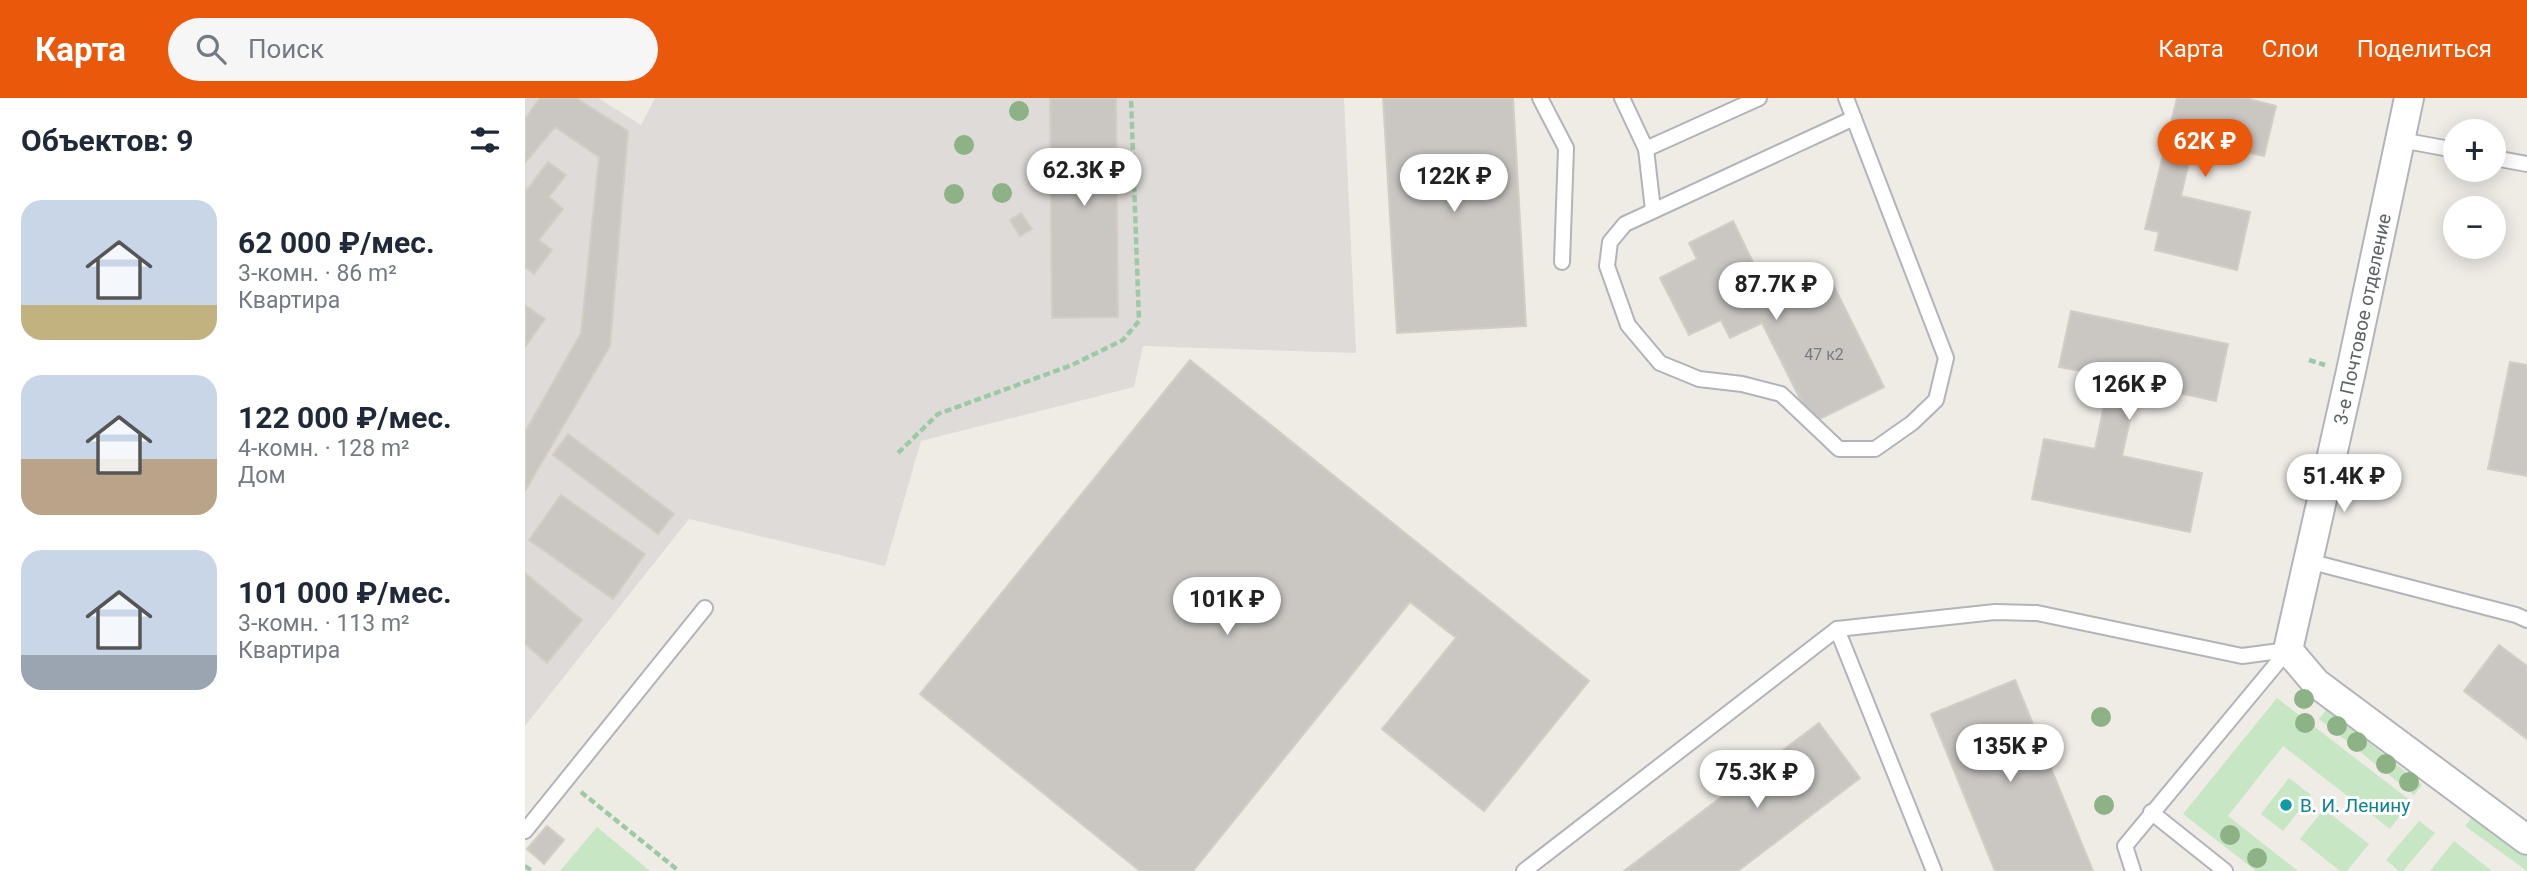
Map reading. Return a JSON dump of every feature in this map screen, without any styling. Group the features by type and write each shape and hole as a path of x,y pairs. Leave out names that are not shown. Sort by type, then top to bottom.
{"street":[{"name":"3-е Почтовое отделение","path":"2288,650 2409,98"},
{"path":"2288,650 2316,683 2527,840"}],"lane":[{"path":"1540,98 1566,148 1562,262"},
{"path":"1622,98 1646,149 1653,210"},
{"path":"1646,149 1759,98"},
{"path":"1846,98 1854,118 1946,358 1936,400 1912,423 1875,449 1839,449 1781,394 1742,384 1699,379 1660,363 1628,325 1607,266 1610,242 1625,224 1854,118"},
{"path":"2401,140 2443,148"},
{"path":"2506,160 2527,164"},
{"path":"2308,561 2527,620"},
{"path":"525,831 705,608"},
{"path":"1524,871 1837,629 1995,612 2037,613 2242,656 2288,650"},
{"path":"1837,629 1934,871"},
{"path":"2133,871 2125,846 2288,650"},
{"path":"2151,812 2225,871"}],"path":[{"path":"898,453 938,414 1072,365 1123,340 1139,321 1131,98"},
{"path":"566,780 679,871"},
{"path":"525,866 532,871"}],"shaded area":[{"path":"525,98 598,98 641,125 655,98 1344,98 1356,353 1143,346 1134,387 921,441 885,566 689,519 525,726"}],"green space":[{"path":"2277,698 2411,801 2390,829 2283,746 2228,816 2298,871 2256,871 2183,814"},
{"path":"2327,709 2422,785 2414,795 2319,719"},
{"path":"2289,778 2311,795 2283,831 2261,814"},
{"path":"2324,809 2369,844 2347,871 2340,871 2300,839"},
{"path":"2474,815 2527,856 2527,871 2465,826"},
{"path":"2419,821 2435,833 2403,871 2399,871 2386,860"},
{"path":"597,827 650,871 560,871"},
{"path":"2454,841 2492,871 2430,871"}],"building":[{"path":"540,98 576,98 628,131 610,346 525,491 525,432 581,333 599,157 555,127 525,163 525,119"},
{"path":"1050,98 1116,98 1118,317 1052,318"},
{"path":"1383,98 1513,98 1526,326 1397,333"},
{"path":"2177,98 2245,98 2276,106 2264,156 2194,140 2181,196 2250,212 2237,270 2155,250 2159,232 2145,229"},
{"path":"548,162 566,175 549,197 563,209 539,240 552,250 534,274 525,267 525,192"},
{"path":"1021,213 1032,229 1020,236 1010,220"},
{"path":"1733,221 1776,310 1832,282 1884,387 1812,423 1762,323 1730,338 1721,320 1689,335 1660,278 1697,259 1689,243"},
{"path":"525,305 545,319 525,347"},
{"path":"2071,311 2228,344 2216,401 2138,384 2122,456 2202,473 2190,532 2032,499 2044,439 2095,449 2110,377 2059,367"},
{"path":"1190,360 1589,681 1484,811 1382,729 1456,638 1410,602 1193,871 1140,871 920,694"},
{"path":"2510,362 2527,365 2527,476 2488,469"},
{"path":"568,434 674,514 658,534 553,455"},
{"path":"561,495 645,554 613,599 529,540"},
{"path":"525,573 582,620 547,663 525,644"},
{"path":"2499,645 2527,666 2527,739 2464,691"},
{"path":"2015,680 2093,871 1995,871 1931,714"},
{"path":"1819,723 1860,778 1738,871 1624,871"},
{"path":"547,826 564,840 544,864 527,849"}],"place":[{"name":"В. И. Ленину","path":"2286,805"}]}
